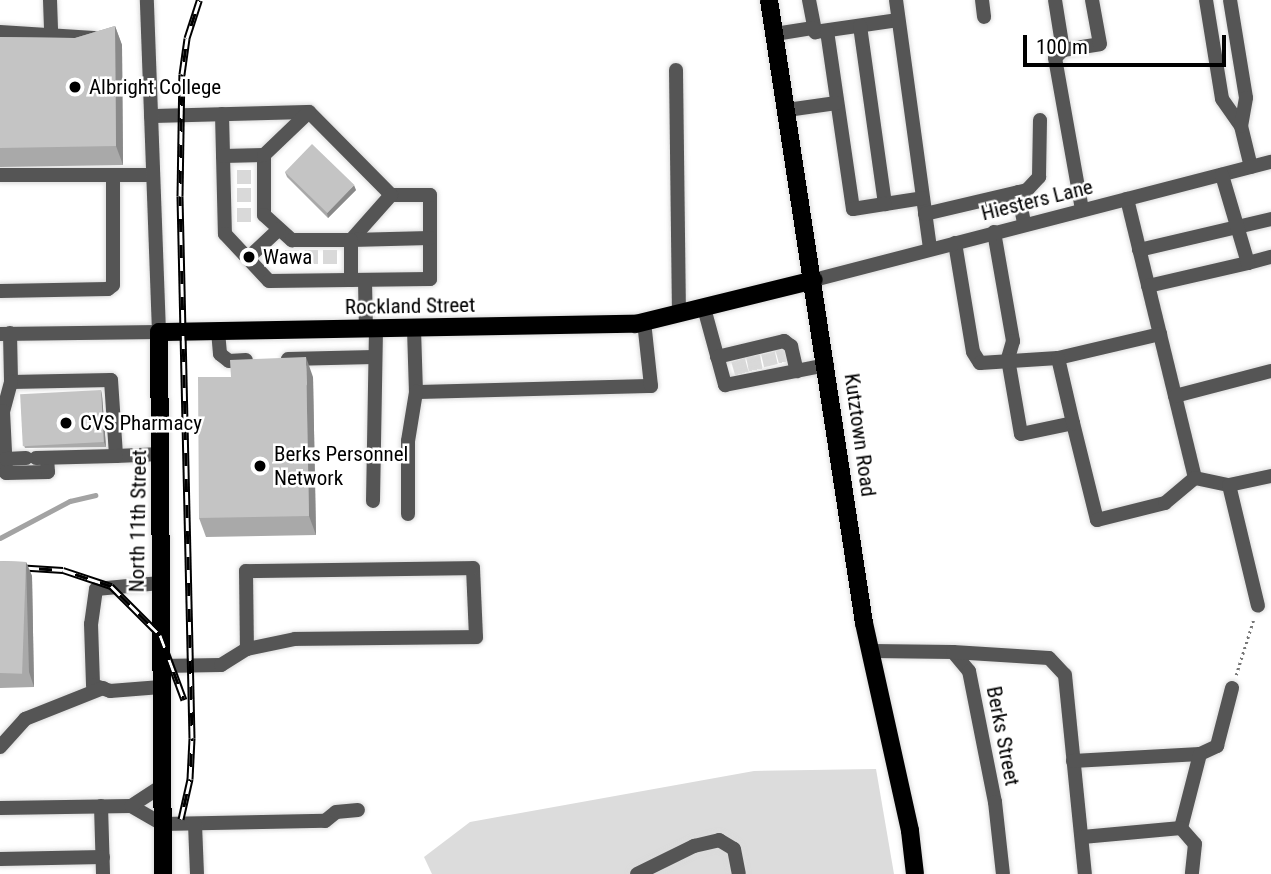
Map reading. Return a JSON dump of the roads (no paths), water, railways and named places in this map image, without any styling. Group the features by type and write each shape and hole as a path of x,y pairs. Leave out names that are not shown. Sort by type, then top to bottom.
{"main road":[{"name":"Kutztown Road","path":"769,0 872,652 911,831 915,874"},
{"name":"Rockland Street","path":"159,332 371,330 644,322 814,280"},
{"name":"North 11th Street","path":"159,332 163,874"}],"street":[{"path":"50,0 51,32"},
{"name":"North 11th Street","path":"147,0 159,332"},
{"path":"809,0 820,29 837,103 853,209 923,198"},
{"path":"896,0 930,249"},
{"path":"982,0 984,17"},
{"path":"1055,0 1062,50"},
{"path":"1082,210 1055,58 1062,50 1100,44 1093,0"},
{"path":"1206,0 1222,99 1241,126 1251,167"},
{"path":"1230,0 1246,99 1241,126"},
{"path":"775,34 898,20"},
{"path":"860,26 885,204"},
{"path":"0,32 51,32 67,37 116,38"},
{"path":"676,70 679,314"},
{"path":"787,110 837,103"},
{"path":"151,116 222,114 309,112 391,195 430,195 430,279 358,280 330,275 292,276 269,281 225,234 231,216 230,177 223,156 222,114"},
{"path":"309,112 264,155 260,176 260,215 279,229 292,245 430,238"},
{"path":"925,214 1027,190 1039,177 1040,120"},
{"path":"223,156 264,155"},
{"name":"Hiesters Lane","path":"814,280 1271,162"},
{"path":"1222,174 1248,263"},
{"path":"0,175 152,175"},
{"path":"0,290 108,289 113,285 113,175"},
{"path":"1018,192 1024,225"},
{"path":"351,240 391,195"},
{"path":"1127,199 1195,478"},
{"path":"1139,250 1271,219"},
{"path":"247,258 279,229"},
{"path":"994,232 1013,341 1008,359 1021,434 1073,423"},
{"path":"351,240 371,330 374,357 373,501"},
{"path":"955,243 973,352 980,363 1008,359 1058,358 1160,334"},
{"path":"1148,286 1271,257"},
{"path":"704,308 725,386 755,364 787,359"},
{"path":"416,392 651,386 644,322"},
{"path":"408,514 408,440 416,392 414,329"},
{"path":"218,331 220,354 229,361 374,357"},
{"name":"Rockland Street","path":"5,334 159,332"},
{"path":"5,334 11,382 3,411 6,473 48,472 36,458"},
{"path":"717,357 755,364 787,359 827,365"},
{"path":"1058,358 1097,520 1165,503 1195,478"},
{"path":"1175,396 1271,371"},
{"path":"11,382 111,380 116,456"},
{"path":"6,459 162,454"},
{"path":"1195,478 1229,485 1271,476"},
{"path":"1229,485 1258,606"},
{"path":"160,666 221,665 247,649 295,639 476,637 473,568 246,571 247,649"},
{"path":"160,583 96,589 93,685 103,688 161,687"},
{"path":"872,652 953,652 1049,658 1065,676 1086,874"},
{"name":"Berks Street","path":"953,652 969,671 995,802 1003,874"},
{"path":"0,747 25,719 103,688"},
{"path":"1074,766 1200,754 1217,746 1232,688"},
{"path":"1181,828 1200,754"},
{"path":"131,806 162,786"},
{"path":"101,806 103,874"},
{"path":"0,808 131,806 162,824 325,821 336,812 358,810"},
{"path":"195,824 197,874"},
{"path":"1082,837 1181,828"},
{"path":"1181,828 1195,844 1192,874"},
{"path":"637,874 694,846 719,840 734,849 739,874"},
{"path":"0,859 103,858"}],"waterway":[{"path":"0,538 70,501 95,495"}],"tunnel":[{"path":"237,177 256,177"},
{"path":"237,195 256,195"},
{"path":"237,215 256,215"},
{"path":"292,250 292,271"},
{"path":"311,250 311,271"},
{"path":"330,250 330,270"},
{"path":"782,348 786,363"},
{"path":"768,353 771,366"},
{"path":"753,356 756,371"},
{"path":"738,360 742,374"}],"railway":[{"path":"181,819 190,779 192,738 180,196 182,74 187,38 199,0"},
{"path":"0,566 63,570 111,586 160,635 184,700"}],"place":[{"name":"Albright College","path":"75,87"},
{"name":"Wawa","path":"249,257"},
{"name":"CVS Pharmacy","path":"66,423"},
{"name":"Berks Personnel Network","path":"260,466"}]}
